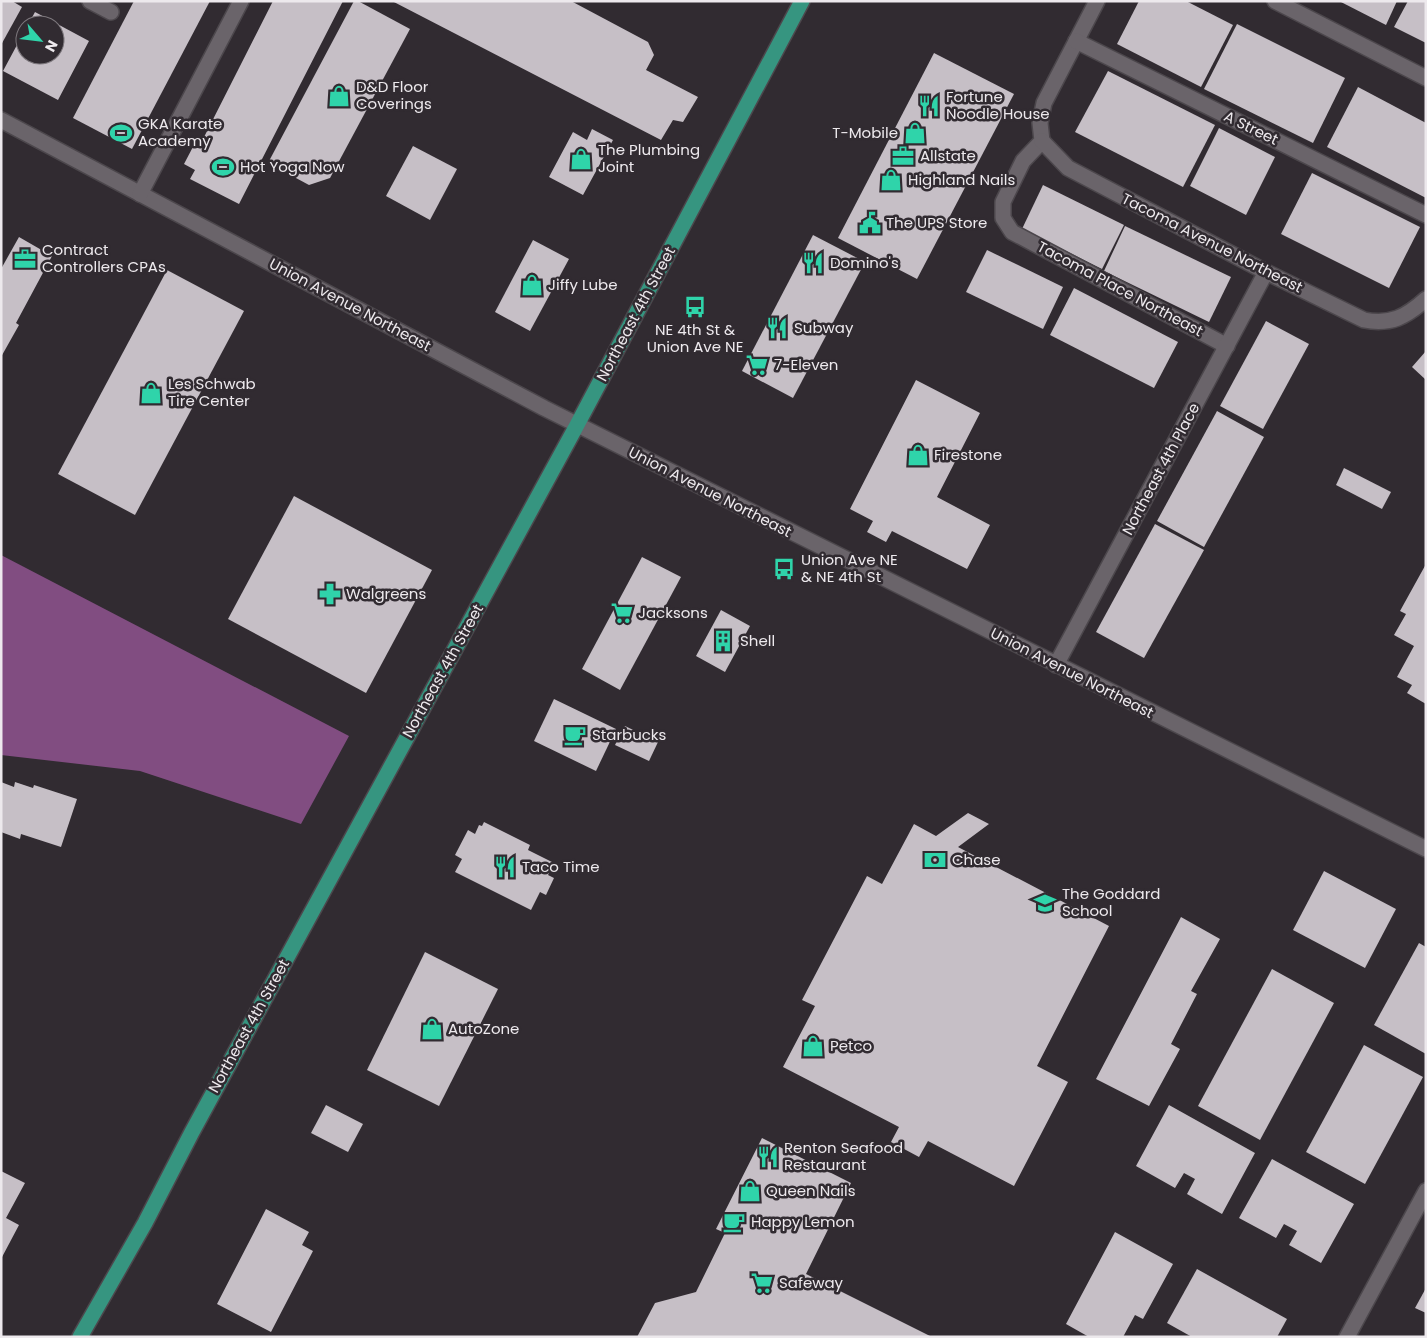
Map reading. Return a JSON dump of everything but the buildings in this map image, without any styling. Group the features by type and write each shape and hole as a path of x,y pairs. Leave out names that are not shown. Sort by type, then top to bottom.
{"main road":[{"name":"Northeast 4th Street","path":"80,1337 145,1223 196,1123 578,425 802,1"}],"street":[{"path":"90,1 111,12"},
{"path":"140,194 241,1"},
{"path":"1042,141 1040,123 1044,103 1097,1"},
{"path":"1276,1 1426,78"},
{"name":"A Street","path":"1076,41 1426,215"},
{"name":"Union Avenue Northeast","path":"1,120 578,425 1426,849"},
{"name":"Tacoma Place Northeast","path":"1042,141 1022,161 1002,202 1003,218 1012,232 1227,346"},
{"name":"Tacoma Avenue Northeast","path":"1042,141 1068,168 1266,272 1364,320 1378,323 1393,320 1408,314 1426,298"},
{"name":"Northeast 4th Place","path":"1056,665 1266,272"},
{"path":"1347,1337 1426,1191"}],"shaded area":[{"path":"1,555 349,736 301,824 140,771 1,755"}],"place":[{"name":"D&D Floor Coverings","path":"339,96"},
{"name":"Fortune Noodle House","path":"929,106"},
{"name":"GKA Karate Academy","path":"121,133"},
{"name":"T-Mobile","path":"915,133"},
{"name":"Allstate","path":"903,156"},
{"name":"The Plumbing Joint","path":"581,159"},
{"name":"Hot Yoga Now","path":"223,167"},
{"name":"Highland Nails","path":"891,180"},
{"name":"The UPS Store","path":"870,223"},
{"name":"Contract Controllers CPAs","path":"25,259"},
{"name":"Domino's","path":"813,263"},
{"name":"Jiffy Lube","path":"532,285"},
{"name":"NE 4th St & Union Ave NE","path":"695,307"},
{"name":"Subway","path":"777,328"},
{"name":"7-Eleven","path":"757,365"},
{"name":"Les Schwab Tire Center","path":"151,393"},
{"name":"Firestone","path":"918,455"},
{"name":"Union Ave NE & NE 4th St","path":"784,569"},
{"name":"Walgreens","path":"330,594"},
{"name":"Jacksons","path":"622,613"},
{"name":"Shell","path":"723,641"},
{"name":"Starbucks","path":"575,735"},
{"name":"Chase","path":"935,860"},
{"name":"Taco Time","path":"505,867"},
{"name":"The Goddard School","path":"1045,903"},
{"name":"AutoZone","path":"432,1029"},
{"name":"Petco","path":"813,1046"},
{"name":"Renton Seafood Restaurant","path":"768,1157"},
{"name":"Queen Nails","path":"750,1191"},
{"name":"Happy Lemon","path":"734,1222"},
{"name":"Safeway","path":"762,1283"}]}
